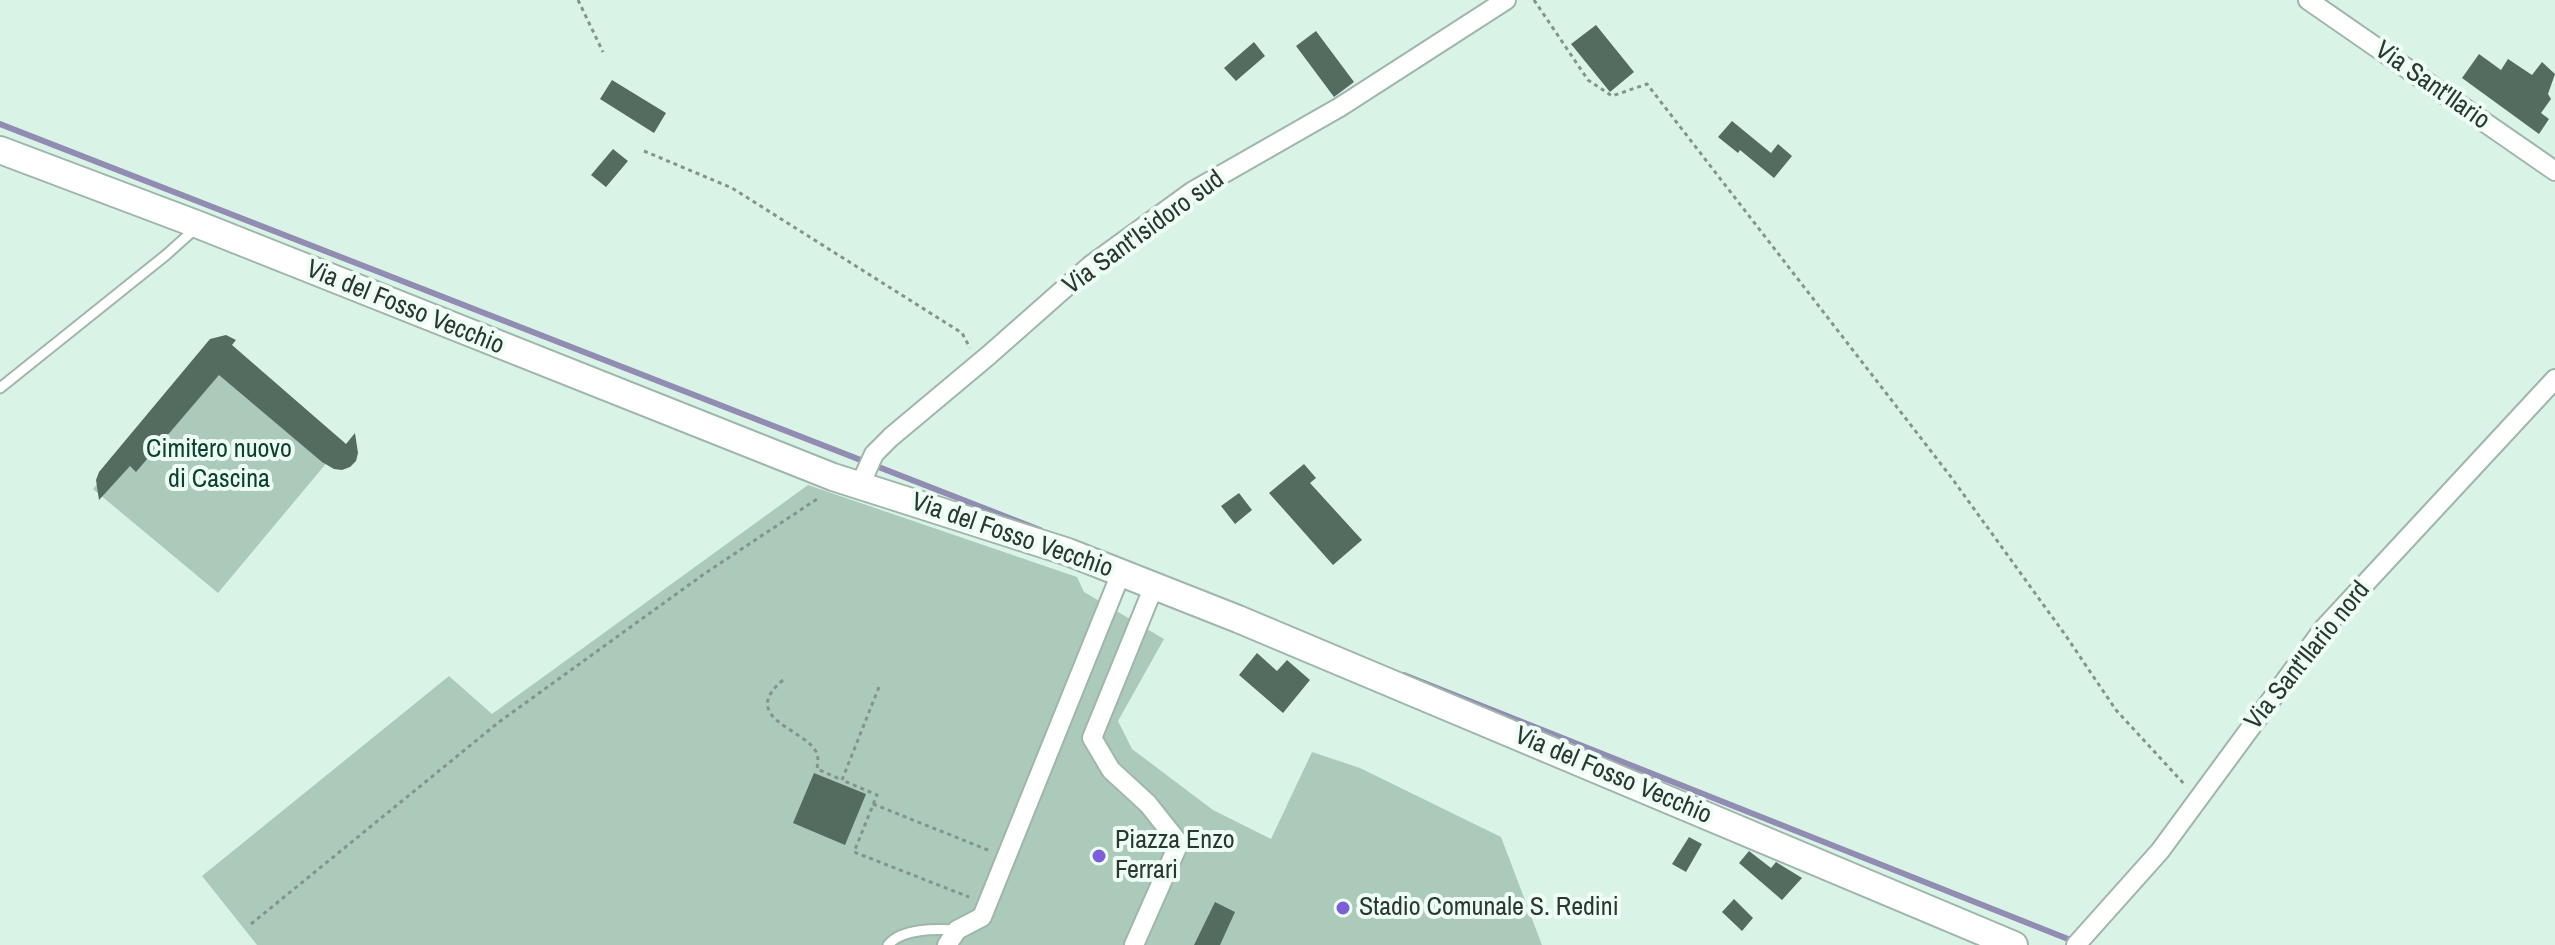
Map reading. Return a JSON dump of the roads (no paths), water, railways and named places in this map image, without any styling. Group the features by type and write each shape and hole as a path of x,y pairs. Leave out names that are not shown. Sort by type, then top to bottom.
{"street":[{"name":"Via Sant'Isidoro sud","path":"867,470 979,364 1091,265 1193,191 1340,107 1506,0"},
{"name":"Via Sant'Ilario","path":"2308,0 2555,171"},
{"name":"Via del Fosso Vecchio","path":"0,150 199,225 833,477 867,470 1238,619 2014,945"},
{"name":"Via Sant'Ilario nord","path":"2076,945 2160,851 2324,628 2555,379"},
{"path":"952,938 982,917 1121,573"},
{"path":"1092,738 1154,586"},
{"path":"1059,731 1092,738 1111,770 1148,804 1179,843 1134,945"}],"lane":[{"path":"0,388 199,225"},
{"path":"888,945 902,935 941,929 952,938"}],"waterway":[{"path":"0,124 1040,530"},
{"path":"1404,675 2073,941"}],"place":[{"name":"Piazza Enzo Ferrari","path":"1099,856"},
{"name":"Stadio Comunale S. Redini","path":"1343,908"}],"park label":[{"name":"Cimitero nuovo di Cascina","path":"219,465"}]}
